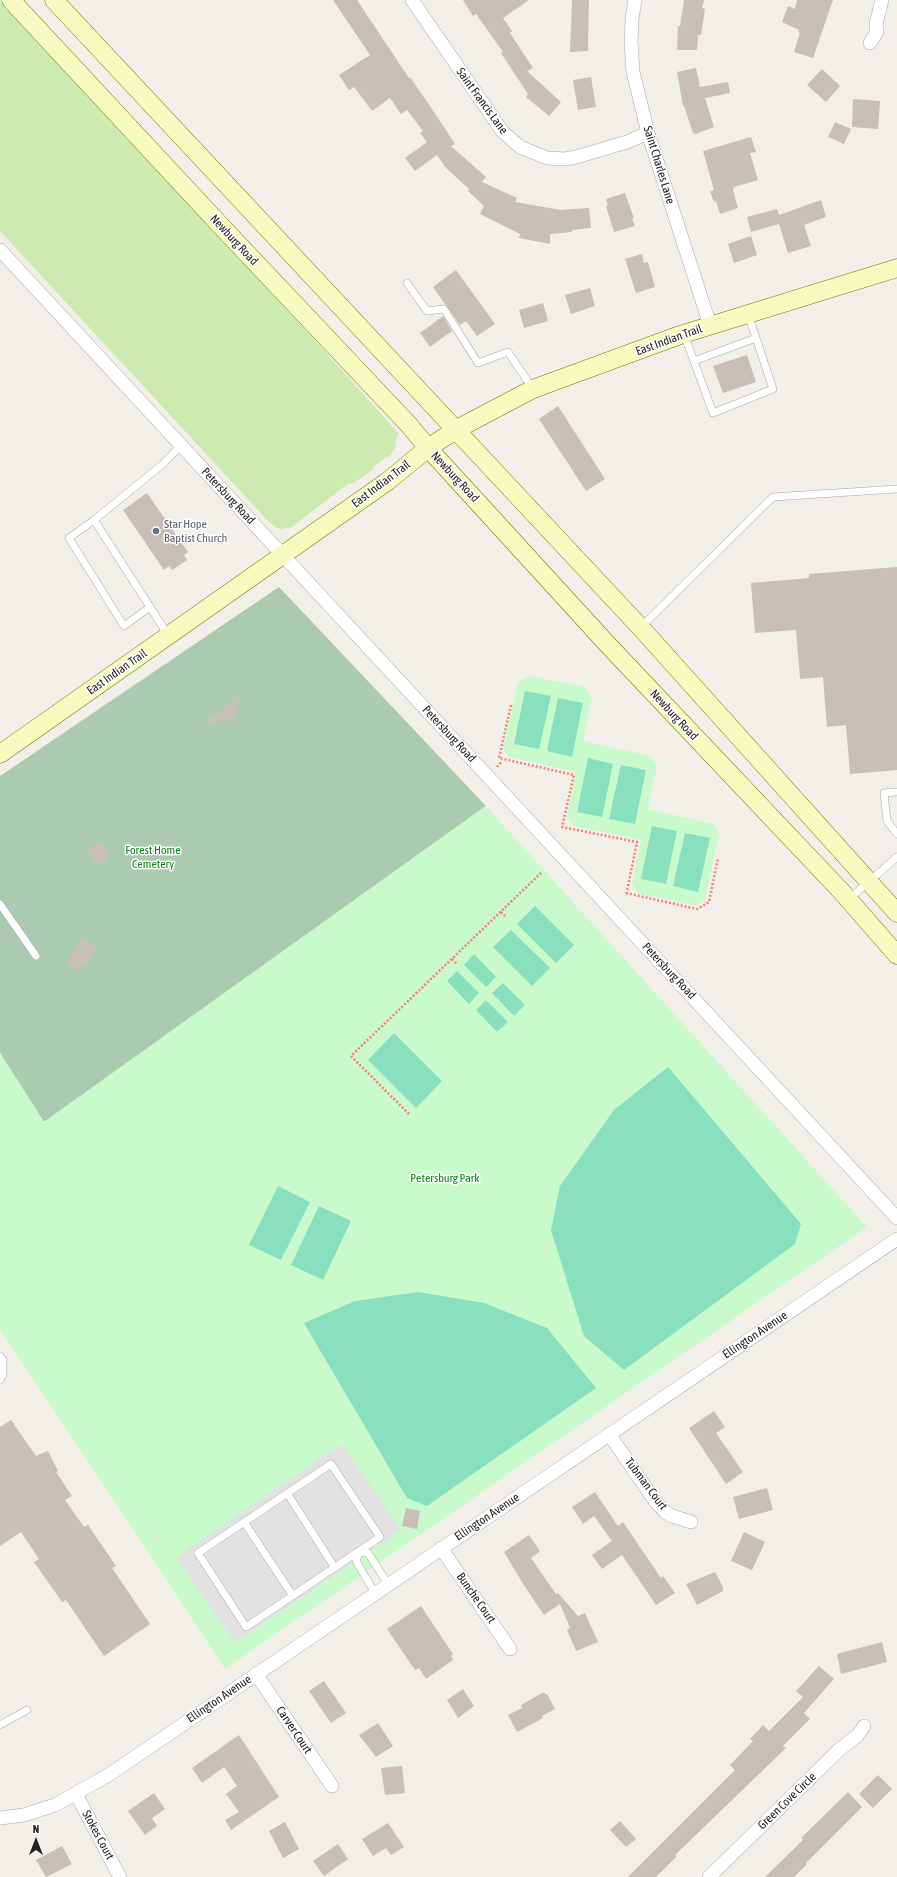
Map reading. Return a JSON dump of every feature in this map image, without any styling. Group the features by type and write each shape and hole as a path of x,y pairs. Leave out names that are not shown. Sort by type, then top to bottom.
{"main road":[{"name":"Newburg Road","path":"11,0 220,226 409,425 428,448 609,646 848,900 897,955"},
{"path":"54,0 457,429 641,628 897,913"},
{"name":"East Indian Trail","path":"0,754 388,481 428,448 457,429 533,389 710,325 897,268"}],"street":[{"name":"Saint Francis Lane","path":"412,0 502,131 520,147 547,158 565,159 613,146 648,134"},
{"name":"Saint Charles Lane","path":"635,0 631,42 633,72 648,134 710,325"},
{"path":"870,43 877,32 876,24 882,0"},
{"name":"Petersburg Road","path":"0,250 897,1218"},
{"name":"Ellington Avenue","path":"0,1818 24,1815 55,1805 110,1774 897,1239"},
{"name":"Tubman Court","path":"609,1434 655,1501 665,1512 672,1516 691,1522"},
{"name":"Bunche Court","path":"441,1548 510,1649"},
{"name":"Carver Court","path":"256,1674 332,1786"},
{"name":"Green Cove Circle","path":"709,1877 840,1749 858,1735 864,1726"},
{"name":"Stokes Court","path":"76,1794 120,1877"}],"lane":[{"path":"407,284 427,311 444,309 478,363 508,352 533,389"},
{"path":"684,334 713,413 773,389 748,314"},
{"path":"694,361 756,338"},
{"path":"150,607 124,626 69,538 94,520 163,464 181,445"},
{"path":"641,628 773,497 897,489"},
{"path":"94,520 168,636"},
{"path":"897,792 884,792 887,821 897,834"},
{"path":"848,900 897,857"},
{"path":"0,904 36,956"},
{"path":"0,1356 3,1360 3,1375 0,1380"},
{"path":"331,1464 380,1537 246,1626 198,1553 287,1493 331,1464"},
{"path":"287,1493 335,1568"},
{"path":"244,1522 293,1596"},
{"path":"359,1552 368,1553 388,1584"},
{"path":"359,1552 356,1561 375,1593"},
{"path":"0,1725 26,1710"}],"path":[{"path":"511,705 499,758 574,775 574,781 562,827 637,842 637,849 626,895 621,902"},
{"path":"496,767 502,761"},
{"path":"558,833 563,828"},
{"path":"626,895 697,909 708,902 718,858"},
{"path":"409,1114 351,1056 542,872"},
{"path":"500,912 504,916"},
{"path":"452,959 457,964"}],"green space":[{"path":"0,1 321,347 399,434 396,438 395,448 389,457 385,458 372,468 373,470 352,484 349,483 292,527 281,529 275,527 269,522 0,231"},
{"name":"Forest Home Cemetery","path":"279,587 486,806 44,1122 0,1053 0,776"},
{"path":"529,676 585,687 592,698 583,741 650,756 657,766 648,809 713,824 719,834 705,899 696,906 637,893 632,883 641,840 573,826 567,816 576,772 509,757 503,748 518,682"},
{"path":"525,691 551,696 539,749 514,744"},
{"path":"558,698 583,703 572,757 547,751"},
{"path":"588,758 613,764 602,817 577,812"},
{"path":"621,765 646,770 635,824 609,819"},
{"name":"Petersburg Park","path":"486,806 867,1227 225,1669 0,1329 0,1053 44,1122"},
{"path":"652,826 677,831 666,884 641,879"},
{"path":"685,833 710,838 698,892 673,886"},
{"path":"535,906 574,945 556,963 517,924"},
{"path":"511,930 550,968 532,986 493,947"},
{"path":"474,954 496,977 486,987 464,965"},
{"path":"457,971 479,993 469,1004 447,981"},
{"path":"503,983 525,1005 514,1016 492,993"},
{"path":"486,1000 508,1022 497,1032 476,1010"},
{"path":"394,1033 442,1081 416,1108 368,1060"},
{"path":"668,1067 801,1224 795,1244 624,1370 584,1336 551,1230 560,1186 614,1110"},
{"path":"278,1186 310,1202 281,1260 249,1245"},
{"path":"319,1206 351,1221 323,1280 291,1265"},
{"path":"418,1292 484,1303 547,1328 596,1388 427,1506 407,1498 304,1323 355,1301"}],"shaded area":[{"path":"342,1444 401,1530 235,1642 176,1557"}],"building":[{"path":"333,0 357,0 455,144 451,146 486,177 482,182 517,198 515,202 561,210 589,208 591,228 572,230 572,232 550,234 550,244 519,238 520,234 480,214 484,206 468,191 469,189 445,167 437,155 415,171 405,158 427,142 420,133 423,131 407,110 401,114 390,98 372,111 354,87 349,90 339,75 370,55"},
{"path":"463,0 529,0 503,18 512,31 510,33 533,68 527,71 561,102 549,116 526,97 528,94 501,53 503,52 476,14 473,16"},
{"path":"572,0 589,0 588,51 570,52"},
{"path":"684,0 704,0 702,8 705,9 701,35 698,35 697,50 677,50 678,26 680,26"},
{"path":"797,0 833,0 813,58 794,52 800,33 798,32 799,30 782,22 788,6 795,9"},
{"path":"696,68 700,87 728,82 730,93 705,98 714,127 696,134 693,133 683,106 677,72"},
{"path":"822,69 840,86 826,102 807,85"},
{"path":"591,77 596,107 578,110 573,80"},
{"path":"853,99 880,101 878,129 852,127"},
{"path":"835,122 851,129 844,144 828,137"},
{"path":"751,137 756,152 750,153 758,180 734,187 733,190 738,208 720,214 716,201 714,202 710,191 714,190 703,151"},
{"path":"625,193 634,218 632,218 635,226 614,232 606,206 608,206 606,199"},
{"path":"821,200 826,217 804,225 811,246 788,253 779,224 751,232 747,217 777,209 779,215"},
{"path":"751,236 757,255 734,263 728,244"},
{"path":"642,254 644,263 648,262 655,287 636,293 625,259"},
{"path":"456,270 495,324 477,336 466,321 460,325 433,287"},
{"path":"590,288 595,306 571,314 565,295"},
{"path":"543,303 548,321 524,328 519,310"},
{"path":"443,316 452,331 430,347 420,333"},
{"path":"747,355 756,382 723,393 713,366"},
{"path":"558,406 605,479 586,491 539,419"},
{"name":"Star Hope Baptist Church","path":"147,493 188,552 184,555 187,560 172,570 169,566 164,570 123,510"},
{"path":"897,567 897,770 850,774 846,725 827,727 823,677 800,679 796,630 755,633 751,583 809,578 809,574"},
{"path":"239,698 237,716 231,721 204,723"},
{"path":"103,843 110,852 106,862 95,863 88,854 93,844"},
{"path":"82,938 97,948 86,965 84,964 78,972 67,963 72,956 71,954"},
{"path":"714,1411 725,1427 716,1433 743,1472 726,1484 689,1428"},
{"path":"11,1420 36,1456 48,1451 58,1471 56,1472 72,1496 65,1500 84,1527 88,1525 116,1566 112,1568 150,1624 104,1656 66,1600 62,1602 34,1562 39,1559 21,1532 0,1546 0,1427"},
{"path":"767,1488 773,1510 739,1519 733,1497"},
{"path":"595,1492 618,1526 623,1522 661,1578 663,1576 675,1593 656,1605 622,1555 602,1569 592,1555 612,1541 594,1516 583,1524 572,1507"},
{"path":"406,1508 420,1511 417,1529 402,1526"},
{"path":"744,1532 765,1542 752,1570 731,1561"},
{"path":"529,1535 540,1551 531,1558 558,1597 556,1594 558,1593 578,1616 585,1613 598,1642 576,1651 567,1630 570,1628 560,1604 544,1615 525,1587 504,1552"},
{"path":"715,1572 723,1587 723,1591 697,1605 686,1584"},
{"path":"421,1606 453,1654 451,1656 453,1660 426,1679 419,1668 415,1670 387,1629"},
{"path":"882,1642 887,1662 841,1674 837,1654"},
{"path":"819,1666 834,1679 804,1713 810,1719 783,1746 786,1748 675,1855 677,1856 656,1877 628,1877 735,1770 730,1765 753,1741 750,1739 763,1725 769,1731 803,1697 796,1691"},
{"path":"324,1681 346,1713 331,1723 309,1691"},
{"path":"463,1689 474,1706 458,1718 447,1700"},
{"path":"544,1692 546,1695 547,1694 555,1709 542,1716 543,1718 517,1732 508,1715 522,1708 521,1705"},
{"path":"378,1723 393,1746 376,1757 359,1735"},
{"path":"239,1735 279,1797 231,1830 225,1820 239,1812 226,1794 237,1786 224,1767 202,1783 192,1768"},
{"path":"402,1766 405,1793 385,1795 381,1768"},
{"path":"878,1775 892,1789 873,1808 859,1794"},
{"path":"848,1792 862,1807 806,1863 807,1864 794,1877 765,1877 803,1840 801,1838"},
{"path":"154,1793 165,1809 152,1818 157,1826 145,1835 128,1811"},
{"path":"620,1821 636,1839 626,1847 610,1830"},
{"path":"285,1822 299,1849 283,1858 269,1831"},
{"path":"388,1823 404,1847 391,1855 386,1848 373,1856 362,1839"},
{"path":"338,1844 348,1859 324,1876 313,1861"},
{"path":"62,1846 72,1864 46,1877 36,1860"}],"place":[{"name":"Star Hope Baptist Church","path":"156,531"}]}
